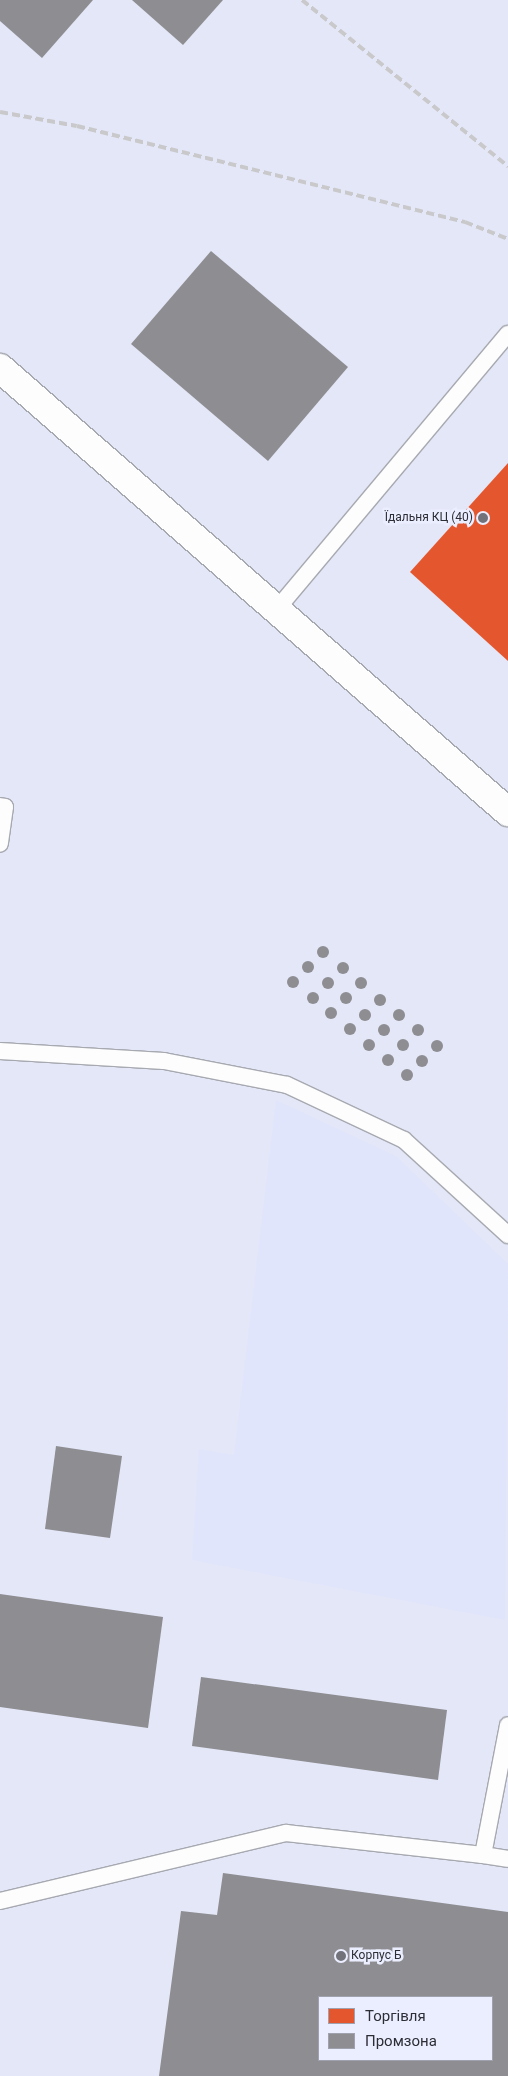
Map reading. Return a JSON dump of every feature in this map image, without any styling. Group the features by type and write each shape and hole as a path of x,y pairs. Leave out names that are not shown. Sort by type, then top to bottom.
{"street":[{"path":"0,368 508,812"}],"lane":[{"path":"277,609 508,334"},
{"path":"0,806 6,807 0,844"},
{"path":"0,1051 164,1062 288,1085 404,1140 508,1235"},
{"path":"483,1855 508,1725"},
{"path":"0,1901 286,1833 508,1859"}],"shaded area":[{"path":"0,0 508,0 508,2076 0,2076"},
{"path":"276,1100 396,1156 508,1264 505,1620 192,1560 199,1449 234,1455"}],"building: Торгівля":[{"name":"Їдальня КЦ (40)","path":"508,463 508,661 410,572"}],"building: Промзона":[{"path":"0,0 93,0 42,58 0,21"},
{"path":"132,0 223,0 183,45"},
{"path":"211,251 348,367 268,461 131,344"},
{"path":"321,946 325,946 329,952 325,958 321,958 317,954 317,950"},
{"path":"306,961 310,961 314,967 310,973 306,973 302,969 302,965"},
{"path":"345,962 348,963 348,973 341,974 338,973 337,966 338,963"},
{"path":"295,976 298,977 298,987 291,988 288,987 287,980 288,977"},
{"path":"330,977 333,978 333,988 326,989 323,988 322,981 323,978"},
{"path":"359,977 363,977 367,983 363,989 359,989 355,985 355,981"},
{"path":"311,992 315,992 319,998 315,1004 311,1004 307,1000 307,996"},
{"path":"344,992 348,992 352,998 348,1004 344,1004 340,1000 340,996"},
{"path":"378,994 382,994 386,1000 382,1006 378,1006 374,1002 374,998"},
{"path":"329,1007 333,1007 337,1013 333,1019 329,1019 325,1015 325,1011"},
{"path":"363,1009 367,1009 371,1015 367,1021 363,1021 359,1017 359,1013"},
{"path":"397,1009 401,1009 405,1015 401,1021 397,1021 393,1017 393,1013"},
{"path":"348,1023 352,1023 356,1029 352,1035 348,1035 344,1031 344,1027"},
{"path":"382,1024 386,1024 390,1030 386,1036 382,1036 378,1032 378,1028"},
{"path":"416,1024 420,1024 424,1030 420,1036 416,1036 412,1032 412,1028"},
{"path":"367,1039 371,1039 375,1045 371,1051 367,1051 363,1047 363,1043"},
{"path":"401,1039 405,1039 409,1045 405,1051 401,1051 397,1047 397,1043"},
{"path":"435,1040 439,1040 443,1046 439,1052 435,1052 431,1048 431,1044"},
{"path":"386,1054 390,1054 394,1060 390,1066 386,1066 382,1062 382,1058"},
{"path":"420,1055 424,1055 428,1061 424,1067 420,1067 416,1063 416,1059"},
{"path":"409,1069 412,1070 412,1080 405,1081 402,1080 401,1073 402,1070"},
{"path":"56,1446 122,1456 110,1538 45,1529"},
{"path":"0,1594 163,1617 148,1728 0,1707"},
{"path":"201,1677 447,1710 438,1780 192,1746"},
{"name":"Корпус Б","path":"223,1873 508,1912 508,2076 159,2076 181,1911 217,1915"}],"railway":[{"path":"302,0 508,166"},
{"path":"0,112 77,126 465,222 508,239"}],"place":[{"name":"Їдальня КЦ (40)","path":"483,518"},
{"name":"Корпус Б","path":"341,1956"}]}
